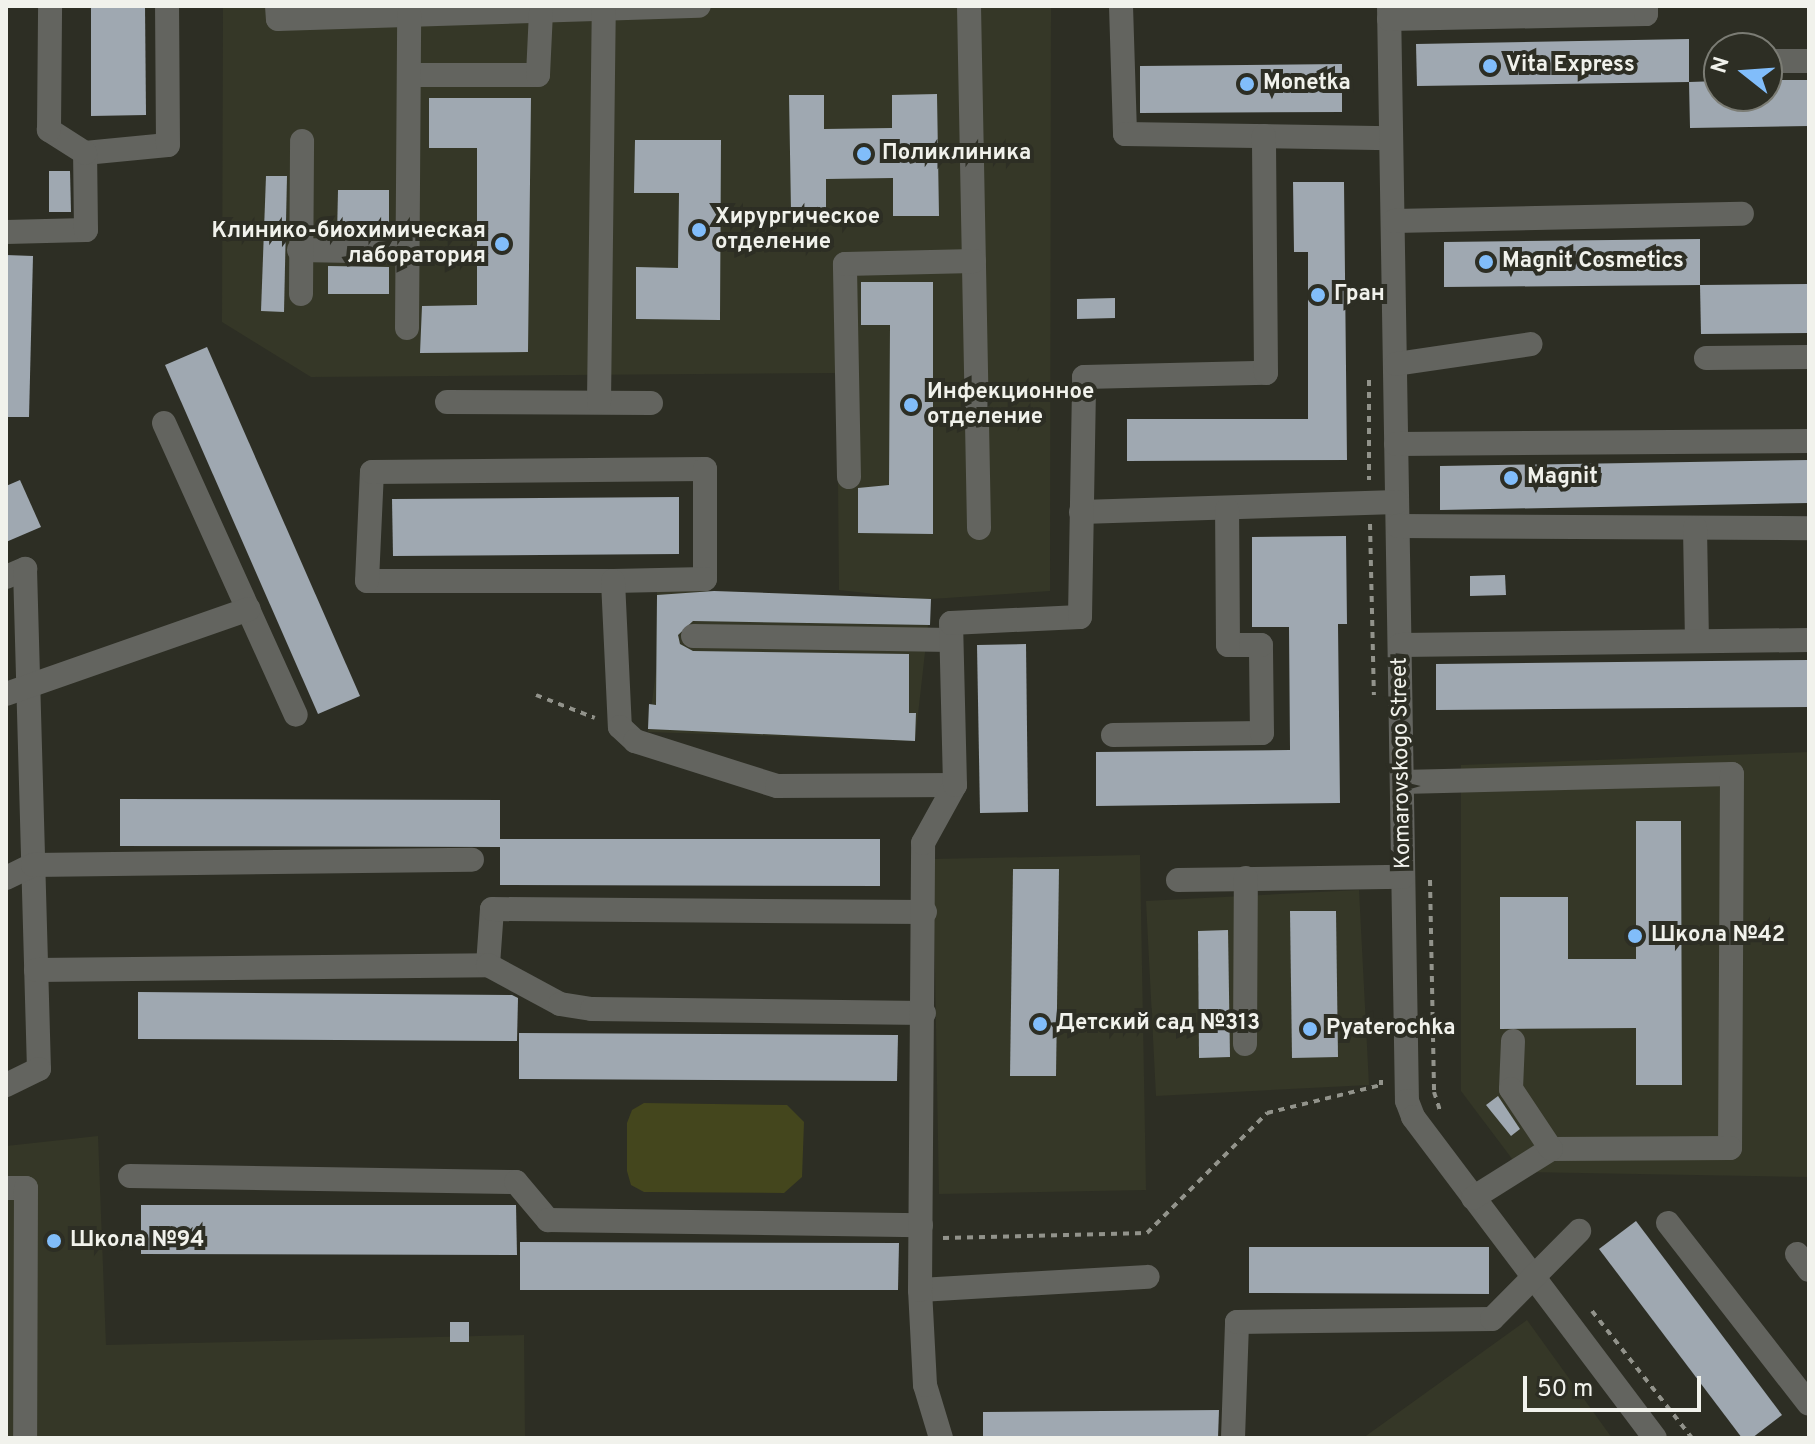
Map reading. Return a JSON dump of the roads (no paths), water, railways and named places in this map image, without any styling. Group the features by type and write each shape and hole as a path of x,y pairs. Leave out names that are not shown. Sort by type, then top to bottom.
{"street":[{"path":"50,6 49,130 85,153 168,145 167,6"},
{"path":"277,6 278,19 699,6"},
{"path":"969,6 979,528"},
{"path":"1121,6 1125,134 1391,138"},
{"path":"1389,12 1646,14 1646,6"},
{"path":"599,402 604,9"},
{"path":"410,75 538,75 541,11"},
{"name":"Komarovskogo Street","path":"1389,12 1407,1101 1413,1117 1655,1438"},
{"path":"407,328 409,15"},
{"path":"1783,61 1809,61"},
{"path":"941,1438 925,1385 920,1290 925,912 923,843 955,785 951,623 1080,617 1084,377 1266,373 1264,136"},
{"path":"301,294 302,141"},
{"path":"6,232 86,230 85,153"},
{"path":"1394,221 1742,214"},
{"path":"299,250 408,252"},
{"path":"849,477 845,264 974,261"},
{"path":"1396,364 1531,344"},
{"path":"1706,358 1809,357"},
{"path":"447,402 651,403"},
{"path":"164,423 296,715"},
{"path":"1396,444 1809,441"},
{"path":"705,469 705,579 613,581 367,581 372,472 705,469"},
{"path":"1081,512 1227,510 1369,502 1398,514 1695,528 1809,528"},
{"path":"1113,735 1262,733 1261,645 1228,645 1227,510"},
{"path":"1695,528 1697,641"},
{"path":"6,577 25,569 16,650 17,689 33,865 39,1069 6,1085"},
{"path":"613,581 620,727 635,741 777,786 955,785"},
{"path":"17,689 249,609"},
{"path":"693,636 951,640"},
{"path":"1400,645 1809,640"},
{"path":"1402,782 1732,774 1730,1148 1551,1149 1473,1198"},
{"path":"6,878 33,865 472,860"},
{"path":"1178,880 1403,877"},
{"path":"1245,1044 1246,878"},
{"path":"488,965 492,909 925,912"},
{"path":"36,970 488,965 560,1004 592,1009 924,1013"},
{"path":"1513,1041 1511,1089 1551,1149"},
{"path":"130,1176 516,1182 548,1220 922,1232"},
{"path":"6,1188 26,1188 25,1438"},
{"path":"1668,1223 1809,1404"},
{"path":"1233,1438 1237,1322 1492,1319 1579,1231"},
{"path":"920,1290 1148,1277"}],"place":[{"name":"Vita Express","path":"1490,66"},
{"name":"Monetka","path":"1247,84"},
{"name":"Поликлиника","path":"864,154"},
{"name":"Хирургическое отделение","path":"699,230"},
{"name":"Клинико-биохимическая лаборатория","path":"502,244"},
{"name":"Magnit Cosmetics","path":"1486,262"},
{"name":"Гран","path":"1318,295"},
{"name":"Инфекционное отделение","path":"911,405"},
{"name":"Magnit","path":"1511,478"},
{"name":"Школа №42","path":"1635,936"},
{"name":"Детский сад №313","path":"1040,1024"},
{"name":"Pyaterochka","path":"1310,1029"},
{"name":"Школа №94","path":"54,1241"}]}
